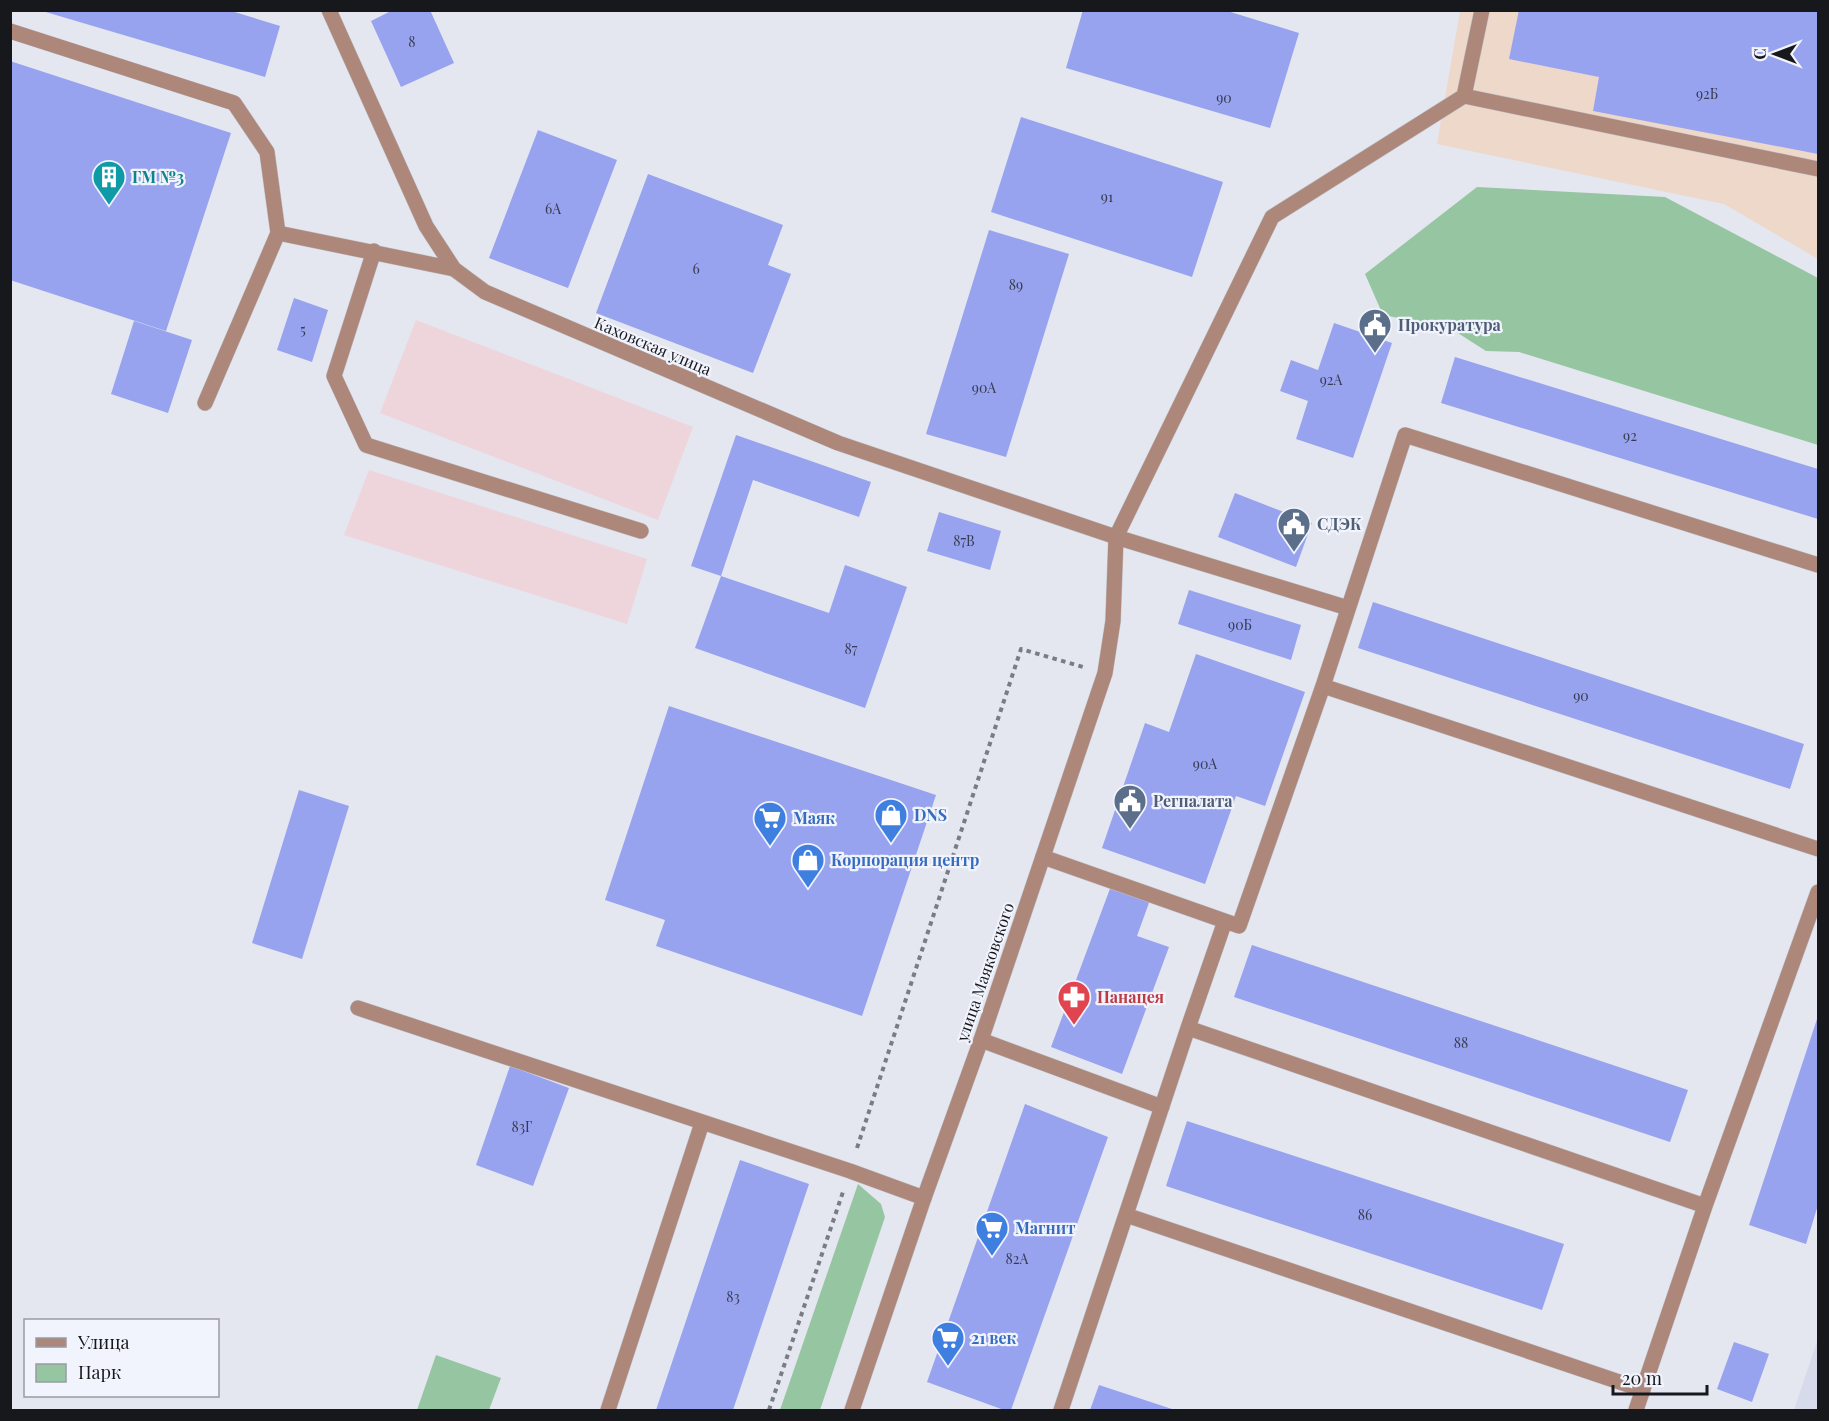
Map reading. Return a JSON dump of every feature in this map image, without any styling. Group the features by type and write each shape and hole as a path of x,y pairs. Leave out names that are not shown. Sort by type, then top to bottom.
{"street":[{"name":"Каховская улица","path":"329,10 426,226 454,269 485,292 838,443 1116,537 1348,608"},
{"path":"1464,96 1482,10"},
{"path":"10,31 234,103 267,152 278,233 205,403"},
{"path":"1116,537 1272,217 1464,96 1818,169"},
{"path":"278,233 454,269"},
{"path":"374,251 334,376 366,445 641,531"},
{"path":"1043,857 1239,926 1323,686 1405,435 1818,565"},
{"name":"улица Маяковского","path":"852,1410 1105,674 1113,621 1116,537"},
{"path":"1323,686 1818,849"},
{"path":"1636,1410 1704,1206 1818,892"},
{"path":"1061,1410 1225,921"},
{"path":"358,1008 850,1171 924,1198"},
{"path":"1188,1028 1704,1206"},
{"path":"981,1040 1162,1107"},
{"path":"608,1410 702,1123"},
{"path":"1126,1215 1644,1390"}],"path":[{"path":"769,1410 1021,649 1105,674"}],"shaded area":[{"path":"1460,11 1818,11 1818,259 1724,204 1437,144"},
{"path":"416,320 693,427 658,520 380,413"},
{"path":"369,470 647,559 627,624 344,535"},
{"path":"1818,1339 1818,1410 1794,1410"}],"green space":[{"path":"1477,187 1665,197 1818,278 1818,445 1519,352 1486,351 1450,328 1383,315 1365,274"},
{"path":"858,1184 881,1204 885,1217 820,1410 780,1410"},
{"path":"436,1355 501,1378 489,1410 417,1410"}],"building":[{"path":"39,10 228,10 280,26 265,77"},
{"path":"393,10 430,10 454,63 401,87 371,21"},
{"path":"1083,10 1224,10 1299,33 1270,128 1066,68"},
{"path":"1519,10 1818,10 1818,154 1593,111 1599,77 1509,59"},
{"name":"ГМ №3","path":"10,61 231,133 166,331 10,280"},
{"path":"1021,117 1223,182 1192,277 991,212"},
{"path":"538,130 617,160 568,288 489,258"},
{"path":"648,174 783,225 768,265 791,274 753,373 596,313"},
{"path":"989,230 1069,254 1006,457 926,434"},
{"path":"294,298 328,310 312,362 277,350"},
{"path":"134,321 192,340 168,413 111,394"},
{"path":"1334,323 1392,343 1353,458 1296,439 1308,401 1280,391 1291,360 1318,370"},
{"path":"1455,357 1818,469 1818,519 1441,403"},
{"path":"736,435 871,482 859,517 753,480 721,576 691,566"},
{"path":"1235,493 1312,523 1296,567 1218,537"},
{"path":"939,512 1001,531 990,570 927,551"},
{"path":"845,565 907,587 865,708 695,648 721,576 829,613"},
{"path":"1189,590 1301,625 1291,660 1178,624"},
{"path":"1373,602 1804,744 1790,789 1358,648"},
{"path":"1196,654 1305,692 1265,806 1236,796 1205,884 1102,848 1145,723 1169,732"},
{"name":"Маяк","path":"669,706 936,795 862,1016 656,946 665,920 605,900"},
{"path":"299,790 349,806 302,959 252,943"},
{"path":"1111,886 1150,900 1137,936 1169,947 1122,1074 1051,1047"},
{"path":"1252,945 1688,1090 1670,1142 1234,997"},
{"path":"1818,1016 1818,1205 1806,1244 1749,1225"},
{"path":"510,1066 569,1088 533,1186 476,1165"},
{"path":"1025,1104 1108,1137 1011,1410 1004,1410 927,1382"},
{"path":"1187,1121 1564,1244 1542,1310 1166,1186"},
{"path":"740,1160 809,1184 733,1410 656,1410"},
{"path":"1734,1342 1769,1354 1752,1402 1717,1389"},
{"path":"1099,1385 1175,1410 1090,1410"}],"place":[{"name":"ГМ №3","path":"109,206"},
{"name":"Прокуратура","path":"1375,354"},
{"name":"СДЭК","path":"1294,553"},
{"name":"Регпалата","path":"1130,830"},
{"name":"DNS","path":"891,844"},
{"name":"Маяк","path":"770,847"},
{"name":"Корпорация центр","path":"808,889"},
{"name":"Панацея","path":"1074,1026"},
{"name":"Магнит","path":"992,1257"},
{"name":"21 век","path":"948,1367"}]}
